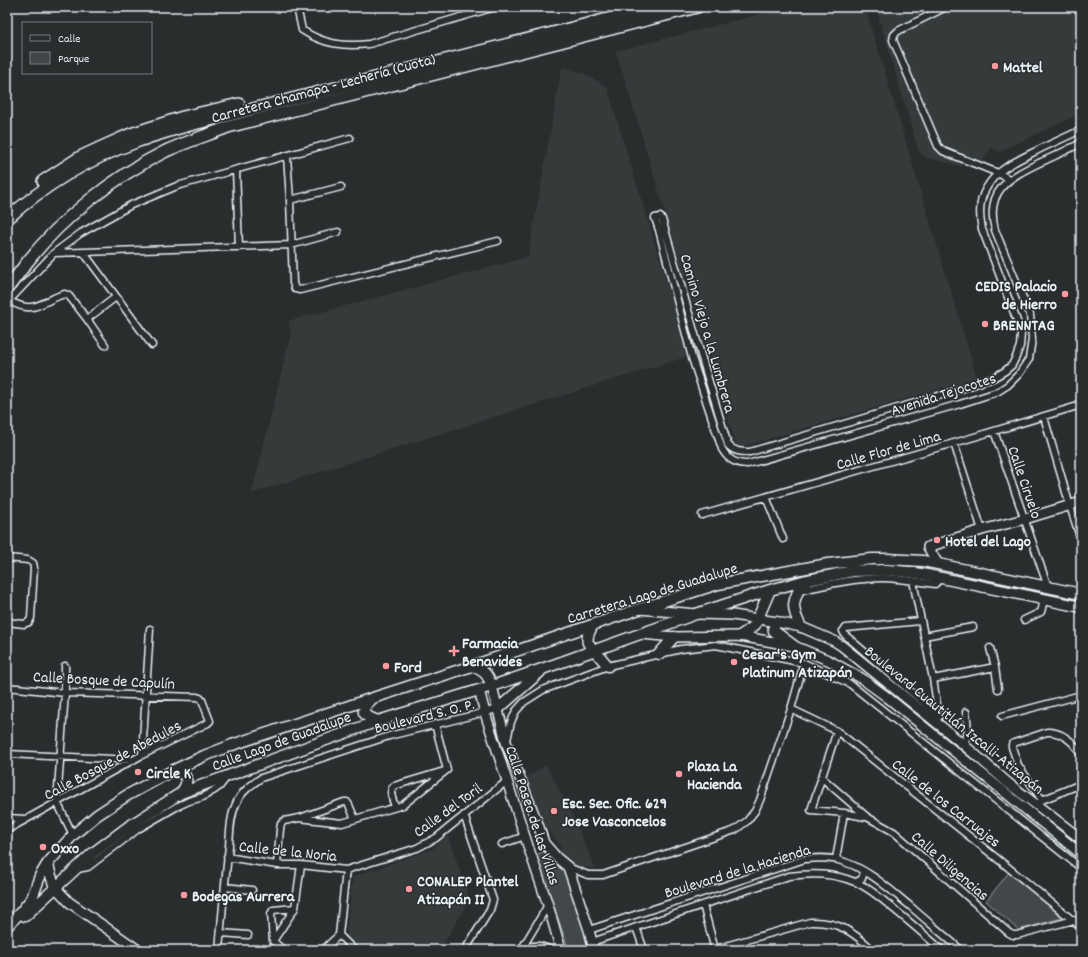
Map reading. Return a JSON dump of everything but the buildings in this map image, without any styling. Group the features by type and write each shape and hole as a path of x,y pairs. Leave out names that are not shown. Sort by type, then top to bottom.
{"highway":[{"name":"Carretera Chamapa - Lechería (Cuota)","path":"9,213 56,181 84,165 135,142 186,126 332,88 655,7"},
{"name":"Carretera Chamapa - Lechería (Cuota)","path":"7,289 25,264 46,240 77,211 113,183 143,163 186,143 228,127 697,7"},
{"path":"9,213 44,181 80,157 131,134 183,117 306,89 332,88"}],"main road":[{"path":"928,546 1081,502"},
{"path":"923,561 928,546"},
{"path":"928,546 938,564"},
{"name":"Carretera Lago de Guadalupe","path":"472,666 639,609 718,584 828,564 872,559 923,561 1081,594"},
{"name":"Carretera Lago de Guadalupe","path":"492,686 696,614 770,590 803,581 853,571 867,570 909,572 1081,607"},
{"path":"801,626 795,616 793,604 795,596 803,581"},
{"path":"740,636 749,630 758,619 770,590"},
{"name":"Boulevard Cuautitlán Izcalli-Atizapán","path":"639,609 696,614 733,615 801,626 842,646 937,718 943,728 1008,783 1040,803 1081,839"},
{"path":"777,622 774,625 774,631 794,646"},
{"path":"593,625 588,634 588,643 608,666"},
{"name":"Boulevard Cuautitlán Izcalli-Atizapán","path":"641,634 674,637 740,636 794,646 828,660 861,678 893,702 1081,854"},
{"path":"659,654 674,637"},
{"path":"472,666 484,672 488,676 492,686"},
{"name":"Calle Lago de Guadalupe","path":"7,926 32,898 40,876 48,863 73,836 97,815 126,796 172,771 232,745 472,666"},
{"path":"498,710 542,669"},
{"name":"Calle Lago de Guadalupe","path":"7,933 93,853 128,827 181,793 378,721 492,686"},
{"name":"Calle Paseo de las Villas","path":"492,686 506,742 544,843 557,858 568,867 593,946"},
{"name":"Calle Paseo de las Villas","path":"479,690 561,950"},
{"path":"373,698 364,708 364,712 366,715 378,721"},
{"path":"496,746 506,742"},
{"path":"172,771 180,772 186,778 186,786 181,793"},
{"path":"529,849 544,843"},
{"path":"48,863 49,870 56,887 69,902 138,950"}],"street":[{"path":"297,7 302,30 313,37 326,42 354,46 369,44 495,7"},
{"path":"946,7 898,31 894,35 893,40 938,146 943,151 998,173 1009,179"},
{"name":"Avenida Tejocotes","path":"737,451 750,452 955,391 993,378 1006,371 1012,365 1020,346 1021,334 982,229 980,209 986,187 998,173 1016,161 1081,130"},
{"path":"105,345 87,318 69,296 65,294 33,307 24,307 8,302 54,254 81,233 131,205 177,186 350,138"},
{"name":"Avenida Tejocotes","path":"728,458 740,464 748,464 960,404 997,392 1008,385 1019,374 1029,359 1032,340 1030,315 992,221 992,212 997,193 1009,179 1022,171 1081,143"},
{"path":"287,156 293,283 295,289 300,290 498,241"},
{"path":"236,170 239,247"},
{"path":"290,200 341,187"},
{"name":"Camino Viejo a la Lumbrera","path":"728,458 722,450 692,358 655,218 661,218 728,445 737,451"},
{"path":"54,254 292,244 338,232"},
{"path":"84,253 152,345"},
{"path":"87,318 116,297"},
{"name":"Calle Flor de Lima","path":"702,515 1044,417 1081,405"},
{"path":"1044,417 1081,540"},
{"name":"Calle Ciruelo","path":"994,431 1048,587"},
{"path":"954,443 982,530"},
{"path":"766,497 783,539"},
{"path":"7,558 28,560 33,563 34,568 31,618 29,622 24,624 7,622"},
{"path":"798,591 825,585 874,578 935,584 939,578"},
{"path":"913,581 933,679 937,718"},
{"path":"1024,620 1041,612 1044,600"},
{"path":"920,621 846,628 843,631 845,635 937,718"},
{"path":"924,636 972,627"},
{"path":"142,755 150,629"},
{"path":"506,742 511,722 516,711 524,702 543,690 608,666 681,648 716,645 804,663 850,684 1081,868"},
{"path":"990,648 992,667 998,689"},
{"path":"568,867 588,875 603,875 735,830 747,821 758,806 791,709 804,663"},
{"path":"65,666 65,693 57,802 73,836"},
{"path":"933,679 992,667"},
{"name":"Calle Bosque de Capulín","path":"7,687 65,693 200,698 210,721"},
{"path":"1002,716 1081,695"},
{"name":"Calle de los Carruajes","path":"791,709 837,731 1081,927"},
{"name":"Boulevard S. O. P.","path":"219,950 232,815 236,802 250,785 262,778 389,736 498,710"},
{"path":"964,745 968,737 966,712"},
{"name":"Calle Bosque de Abedules","path":"7,830 142,755 210,721"},
{"path":"435,724 447,770"},
{"path":"837,731 811,810 867,817"},
{"path":"1081,754 1062,734 1052,731 1012,744 1018,765 1040,803 1081,784"},
{"path":"7,754 133,760"},
{"path":"299,818 342,823 403,805 447,770"},
{"path":"395,807 391,788 447,770"},
{"path":"75,869 88,867 138,829 176,807 203,797 220,786 228,775"},
{"name":"Calle Diligencias","path":"821,777 867,817 894,832 1009,933 1017,935 1074,920"},
{"name":"Calle del Toril","path":"346,870 417,848 436,838 507,781"},
{"path":"277,865 281,824 284,821 299,818 344,802 347,802 349,805 355,819"},
{"path":"836,859 844,813"},
{"path":"464,815 493,900 490,910 465,950"},
{"path":"7,818 26,819"},
{"path":"502,844 525,836"},
{"name":"Calle de la Noria","path":"227,857 277,865 346,870"},
{"name":"Boulevard de la Hacienda","path":"589,930 805,860 822,858 836,859 849,863 881,882 962,950"},
{"path":"805,860 806,874"},
{"path":"273,941 295,908 301,866"},
{"path":"323,950 339,935 346,870"},
{"path":"856,882 863,878 864,875 862,870"},
{"name":"Boulevard de la Hacienda","path":"593,946 636,927 703,908 789,876 819,874 856,882 875,893 942,950"},
{"path":"225,887 252,890"},
{"path":"521,950 548,905"},
{"path":"283,950 273,941 271,914 273,910 295,908"},
{"path":"703,908 715,950 810,922 834,924 844,928 861,939 871,949"},
{"path":"636,927 644,950"},
{"path":"221,933 248,935"},
{"path":"339,935 354,950"},
{"path":"521,950 534,945 543,946 551,950"}],"shaded area":[{"path":"789,7 865,7 977,378 740,447 736,445 616,51"},
{"name":"Mattel","path":"878,7 1081,7 1081,113 999,152 992,148 976,169 927,158 919,152 879,18"},
{"path":"562,67 583,73 607,87 689,356 252,493 291,333 288,321 528,257"},
{"path":"546,765 572,814 595,868 578,866 571,862 558,851 562,848 545,825 543,825 533,803 526,778"},
{"name":"CONALEP Plantel Atizapán II","path":"448,836 470,900 439,950 363,950 346,936 353,877 432,849"}],"green space":[{"path":"545,851 564,871 590,950 569,950 536,855"},
{"path":"1010,871 1065,917 1018,930 986,901"}],"place":[{"name":"Mattel","path":"995,66"},
{"name":"CEDIS Palacio de Hierro","path":"1065,294"},
{"name":"BRENNTAG","path":"985,324"},
{"name":"Hotel del Lago","path":"937,540"},
{"name":"Farmacia Benavides","path":"454,651"},
{"name":"Cesar's Gym Platinum Atizapán","path":"734,662"},
{"name":"Ford","path":"386,666"},
{"name":"Circle K","path":"138,772"},
{"name":"Plaza La Hacienda","path":"679,774"},
{"name":"Esc. Sec. Ofic. 629 Jose Vasconcelos","path":"554,811"},
{"name":"Oxxo","path":"43,847"},
{"name":"CONALEP Plantel Atizapán II","path":"409,889"},
{"name":"Bodegas Aurrera","path":"184,895"}]}
